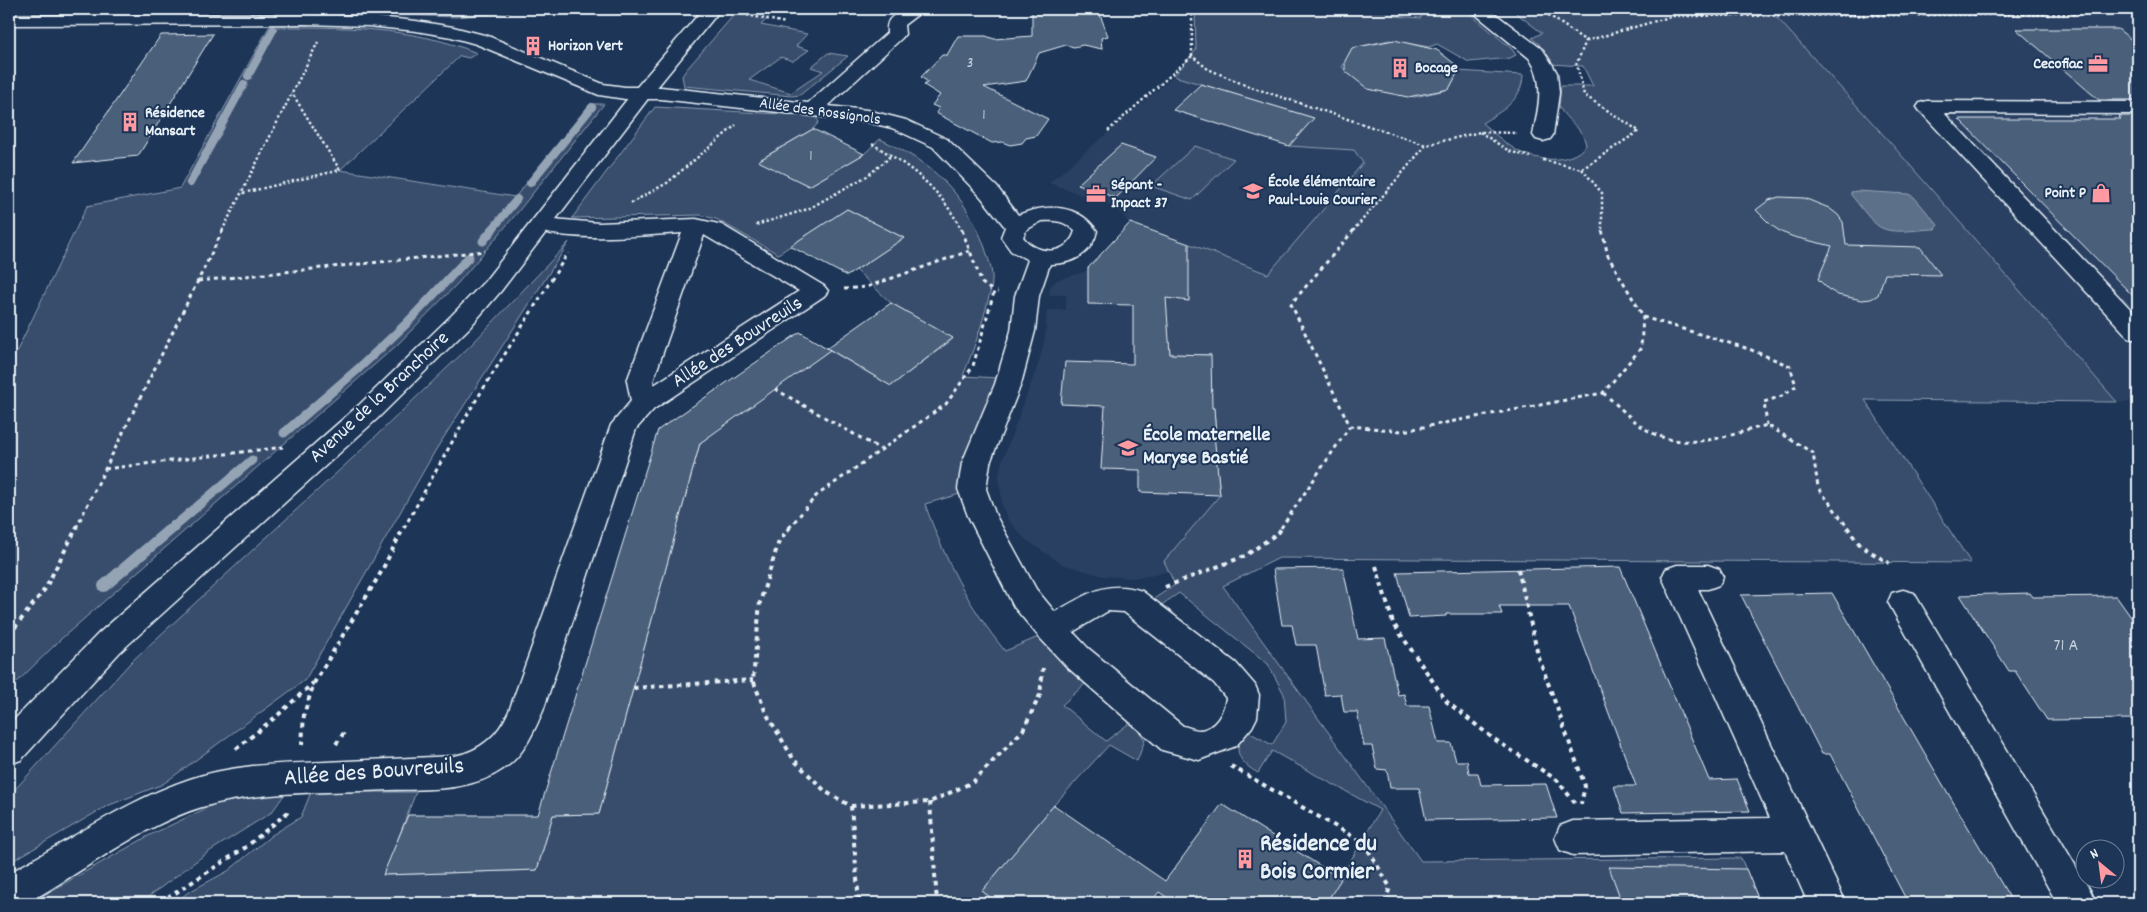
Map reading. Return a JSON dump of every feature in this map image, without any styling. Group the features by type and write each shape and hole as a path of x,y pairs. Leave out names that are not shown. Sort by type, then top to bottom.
{"street":[{"name":"Avenue de la Branchoire","path":"9,749 109,643 347,431 424,359 492,286 643,92 712,9"},
{"path":"812,110 896,34 895,23 916,9"},
{"path":"1478,9 1536,54 1543,62 1549,75 1550,91 1543,135"},
{"name":"Allée des Rossignols","path":"9,20 329,19 416,26 452,32 482,40 599,89 867,116 898,124 940,142 989,192 1016,227"},
{"path":"2138,108 1927,107 2138,332"},
{"name":"Allée des Rossignols","path":"1043,214 1066,216 1082,225 1086,232 1086,238 1082,245 1065,255 1041,257 1018,248 1012,237 1016,227 1022,221 1043,214"},
{"name":"Allée des Bouvreuils","path":"9,893 154,810 185,797 241,782 454,772 480,766 494,758 504,749 517,731 526,712 624,425 646,404 816,291 710,228 696,226 583,230 541,225"},
{"name":"Allée des Bouvreuils","path":"646,404 640,381 696,226"},
{"path":"1041,257 1027,296 1023,331 1008,384 976,463 972,489 982,516 1025,598 1051,629 1077,657 1174,739 1199,745 1224,736 1240,717 1242,695 1225,673 1131,600 1104,599 1051,629"},
{"path":"1708,576 1677,577 1827,903"},
{"path":"1903,602 2077,903"},
{"path":"1573,838 1795,834"}],"path":[{"path":"1108,131 1192,56 1192,9"},
{"path":"1540,9 1586,41"},
{"path":"735,13 786,23"},
{"path":"1586,41 1673,16 2138,14"},
{"path":"9,635 45,589 61,560 197,281 329,19"},
{"path":"1582,169 1639,131 1584,95 1577,65 1586,41"},
{"path":"1192,56 1208,69 1244,85 1426,146 1480,132 1543,135"},
{"path":"1543,62 1577,65"},
{"path":"242,193 340,170 292,93"},
{"path":"624,206 667,183 761,104"},
{"path":"1350,426 1402,431 1603,392 1640,348 1643,317 1608,256 1602,228 1602,193 1582,169 1509,150 1480,132"},
{"path":"869,142 919,172 942,196 952,209 972,250 982,283 988,289 994,292 1027,296"},
{"path":"1350,426 1291,304 1426,146"},
{"path":"732,240 750,227 808,209 867,176 889,158 888,152"},
{"path":"307,778 304,714 314,683 380,574 421,495 461,425 583,230"},
{"path":"197,281 494,250"},
{"path":"867,286 972,250"},
{"path":"994,292 992,306 973,366 946,404 816,496 779,541 760,602 753,680 766,713 794,760 826,792 851,806 930,802 973,782 1023,730 1040,695 1045,650 1051,629"},
{"path":"1643,317 1748,349 1790,366 1796,386 1782,396 1764,402 1767,425"},
{"path":"775,389 880,449"},
{"path":"1603,392 1645,430 1670,441 1698,443 1767,425 1813,453 1818,487 1861,546 1889,563"},
{"path":"1131,600 1245,556 1278,532 1350,426"},
{"path":"104,469 286,447"},
{"path":"1376,566 1393,623 1447,702 1494,739 1557,780 1580,809 1585,786 1538,655 1518,569"},
{"path":"633,688 753,680"},
{"path":"160,903 265,833 282,819 307,778 346,730"},
{"path":"1199,745 1241,773 1364,842 1390,887 1385,903"},
{"path":"930,802 936,903"},
{"path":"851,806 859,903"}],"shaded area":[{"path":"9,9 295,9 286,13 9,11"},
{"path":"377,9 541,9 456,17 380,14"},
{"path":"739,9 776,9 761,25 807,34 796,46 809,50 793,61 781,57 749,80 791,93 823,71 811,67 828,53 848,56 800,95 792,96 684,86 682,76 686,70"},
{"path":"1195,9 1394,9 1394,16 1421,18 1422,9 1464,9 1511,48 1516,55 1510,58 1469,62 1437,44 1429,47 1389,40 1353,48 1342,67 1368,89 1415,97 1446,90 1450,87 1458,71 1523,75 1519,92 1510,104 1482,123 1513,148 1521,152 1540,158 1561,159 1579,152 1586,145 1582,134 1559,107 1561,86 1593,86 1583,66 1550,64 1539,44 1532,38 1542,33 1511,9 1769,9 1888,140 2117,402 1865,400 1971,563 1279,558 1223,586 1421,861 1741,858 1760,903 1326,903 1380,810 1272,751 1258,773 1251,769 1242,760 1238,749 1245,730 1272,745 1286,722 1284,694 1268,664 1179,593 1160,606 1152,600 1175,585 1164,561 1220,495 1217,467 1169,433 1216,434 1214,408 1170,406 1211,355 1170,354 1169,342 1154,342 1171,265 1190,244 1268,274 1363,163 1354,150 1289,146 1313,118 1174,76 1196,50"},
{"path":"1769,9 2138,9 2138,402 2117,402 1888,140"},
{"path":"269,27 348,28 400,33 452,44 477,53 469,58 460,56 340,170 515,197 594,104 604,104 458,283 397,345 61,639 9,690 9,367 87,206 180,188"},
{"path":"1174,76 1414,148 1262,531 1172,571 1133,578 1103,576 1062,564 1025,539 1008,520 1002,505 999,476 1001,464 1039,362 1045,338 1047,310 1066,310 1066,295 1049,295 1050,287 1057,280 1085,272 1129,223 1116,207 1049,183"},
{"path":"655,107 815,116 819,122 813,129 759,160 809,186 864,154 880,139 916,158 931,169 957,195 977,228 988,256 992,277 991,290 983,319 963,376 998,378 960,494 925,504 949,563 980,617 1005,651 1043,635 1086,683 1062,705 1106,741 1132,721 1145,740 1137,761 1109,745 1054,805 982,891 998,903 175,903 187,893 228,871 272,835 301,817 311,792 416,792 384,875 537,870 553,815 599,814 700,443 826,348 891,386 953,339 891,303 856,270 904,238 847,209 778,254 716,219 700,215 572,218"},
{"path":"1195,146 1234,159 1192,200 1151,186"},
{"path":"1851,192 1908,194 1914,197 1938,225 1935,229 1905,231 1883,228 1870,218 1851,195"},
{"path":"569,242 435,451 305,680 163,784 107,806 9,863 9,796 131,662 356,455 472,344"},
{"path":"286,792 272,812 207,853 140,903 30,903 150,835 230,797"}],"building":[{"path":"1032,9 1088,9 1099,12 1108,36 1101,38 1102,49 1083,45 1074,47 1066,45 1039,53 1026,81 984,87 1048,119 1036,136 1026,138 1022,143 1010,145 1002,142 992,143 936,113 939,108 932,105 940,95 924,85 928,82 921,77 942,55 947,55 958,36 986,36 994,39 1032,36"},
{"name":"Cecofiac","path":"2016,29 2118,29 2138,45 2138,100 2099,100"},
{"name":"Résidence Mansart","path":"213,34 138,156 73,163 161,35"},
{"name":"Bocage","path":"1394,40 1437,50 1460,68 1449,89 1408,97 1368,89 1345,71 1345,61 1352,48"},
{"path":"1201,84 1314,118 1289,146 1173,110"},
{"name":"Point P","path":"2118,116 2138,116 2138,301 1959,119 2121,119"},
{"path":"813,129 864,154 809,186 758,161"},
{"path":"1121,145 1156,157 1116,198 1078,184"},
{"path":"1779,197 1804,198 1829,208 1843,222 1846,245 1920,247 1941,275 1885,274 1878,295 1871,299 1862,300 1838,295 1828,289 1818,279 1832,246 1781,232 1756,210 1769,200"},
{"path":"847,209 904,238 847,276 790,246"},
{"path":"1130,223 1189,244 1189,301 1166,298 1170,354 1211,355 1212,408 1214,408 1216,435 1214,434 1220,495 1140,492 1140,470 1101,469 1105,406 1061,404 1065,362 1133,364 1133,305 1088,304 1088,268"},
{"path":"891,303 953,338 891,386 827,348"},
{"path":"800,332 830,350 700,443 599,814 553,815 537,870 383,875 408,815 538,815 658,430"},
{"path":"1620,567 1709,780 1737,779 1750,811 1623,813 1614,786 1636,786 1569,606 1499,606 1502,614 1446,614 1446,616 1409,618 1397,572"},
{"path":"1343,568 1358,639 1385,638 1398,695 1404,694 1407,706 1429,706 1438,743 1451,743 1456,761 1467,761 1469,773 1478,773 1481,785 1546,784 1557,818 1426,820 1419,788 1390,788 1387,770 1377,769 1372,746 1364,746 1357,712 1344,712 1341,694 1325,695 1316,645 1296,645 1292,625 1282,625 1273,569"},
{"path":"1832,593 2013,903 1908,903 1830,754 1822,754 1741,595"},
{"path":"2030,593 2033,597 2116,596 2138,627 2138,719 2047,720 2015,671 2009,671 1960,595"},
{"name":"Résidence du Bois Cormier","path":"1222,804 1341,879 1326,903 1175,903 1159,892 1150,903 998,903 982,891 1054,805 1165,881"},
{"path":"1609,867 1746,869 1760,903 1622,903"}],"waterway":[{"path":"248,76 273,30"},
{"path":"190,183 244,84"},
{"path":"530,183 592,107"},
{"path":"491,231 517,199"},
{"path":"483,241 492,230"},
{"path":"284,433 358,369 405,325 469,257"},
{"path":"172,528 252,460"},
{"path":"104,586 173,527"}],"place":[{"name":"Horizon Vert","path":"533,46"},
{"name":"Cecofiac","path":"2098,64"},
{"name":"Bocage","path":"1400,68"},
{"name":"Résidence Mansart","path":"130,122"},
{"name":"École élémentaire Paul-Louis Courier","path":"1253,191"},
{"name":"Point P","path":"2101,193"},
{"name":"Sépant - Inpact 37","path":"1096,194"},
{"name":"École maternelle Maryse Bastié","path":"1128,448"},
{"name":"Résidence du Bois Cormier","path":"1245,859"}]}
